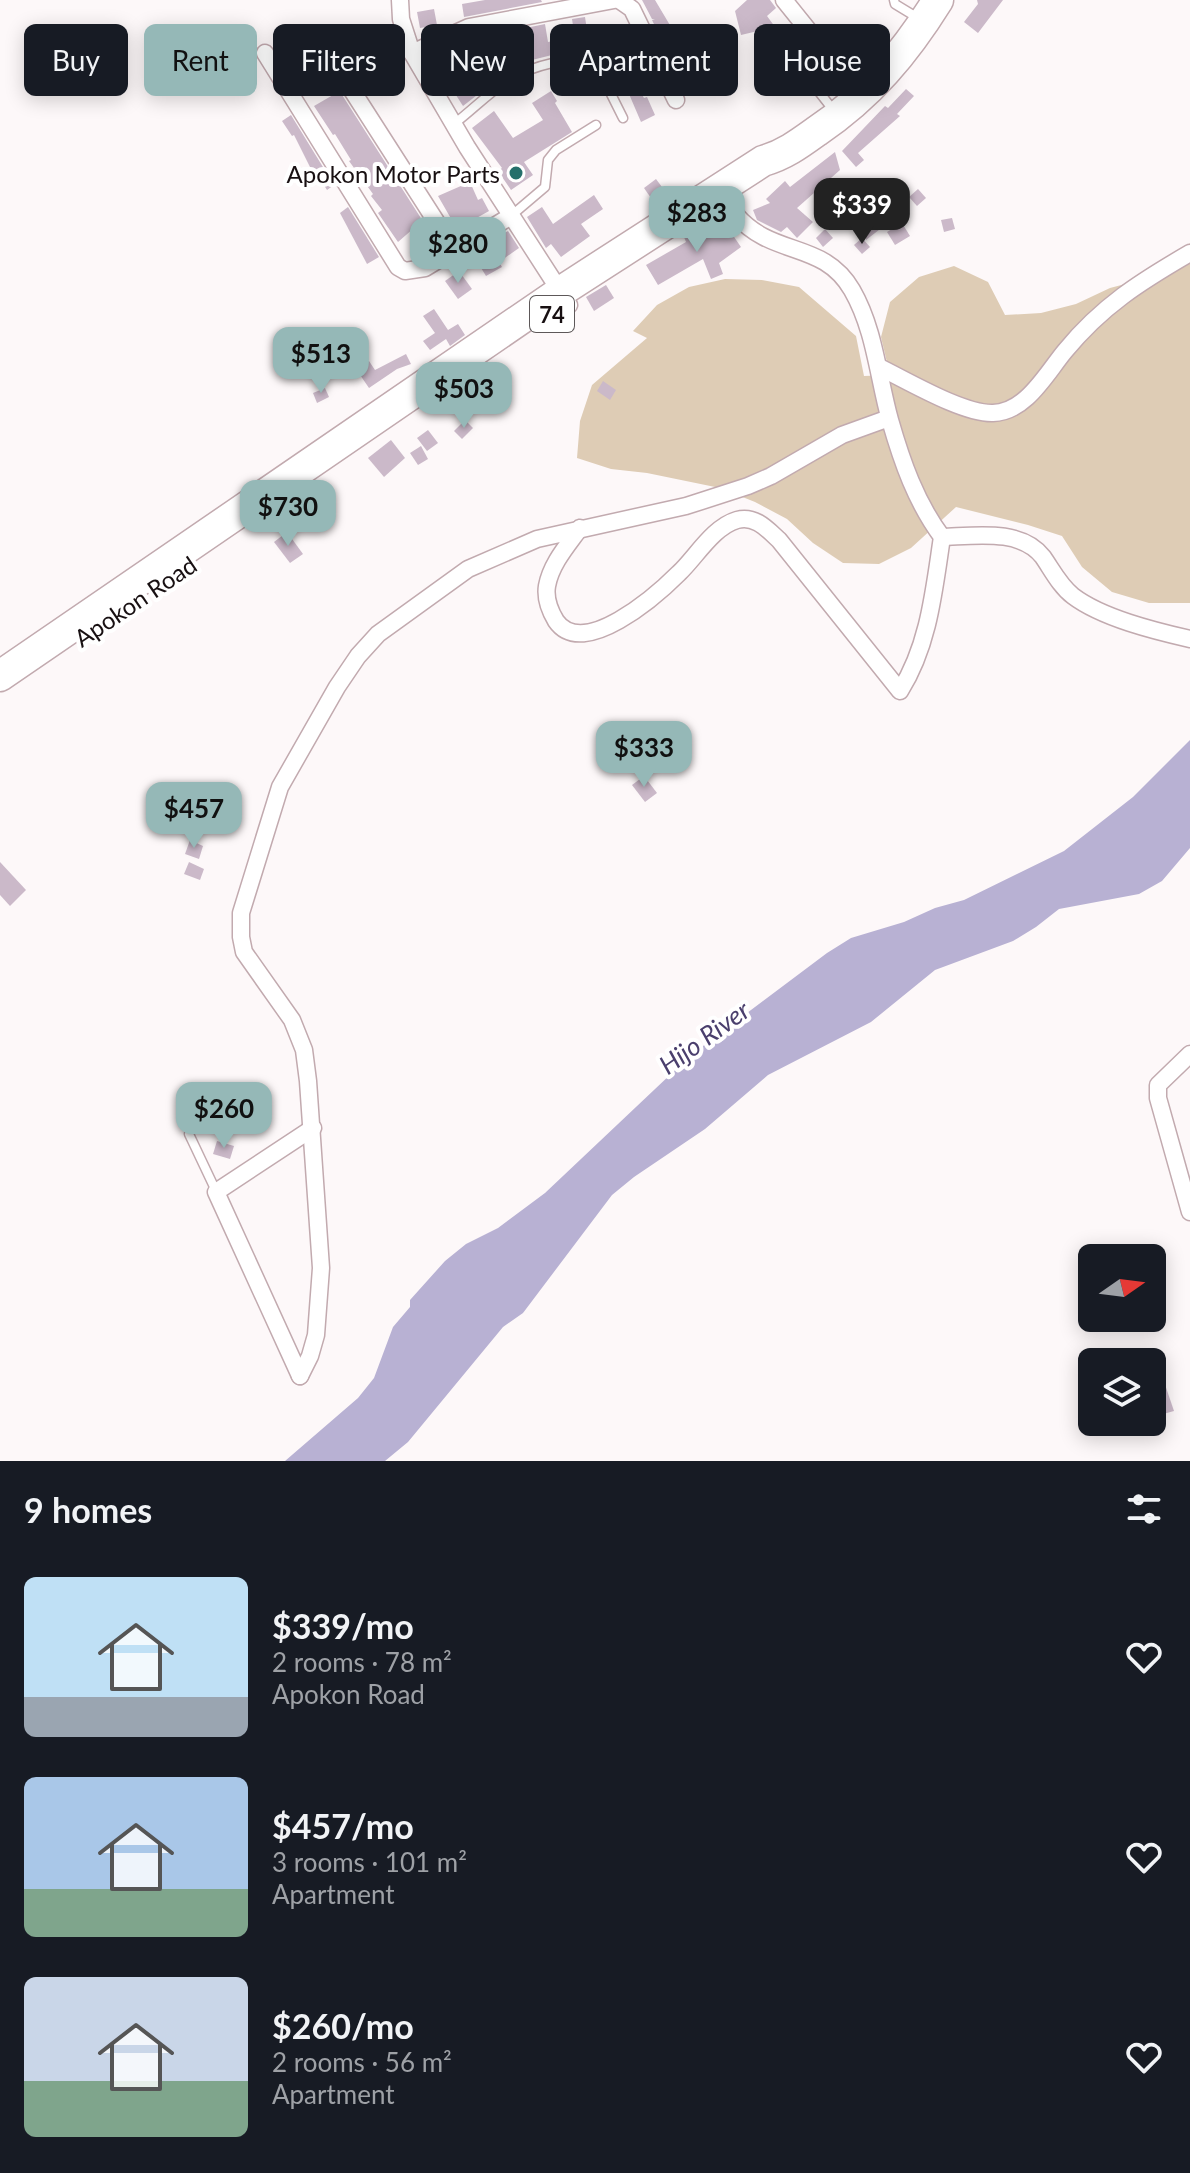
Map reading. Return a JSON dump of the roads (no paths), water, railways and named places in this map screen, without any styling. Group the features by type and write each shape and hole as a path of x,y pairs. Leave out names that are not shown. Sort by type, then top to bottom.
{"highway":[{"name":"Apokon Road","path":"0,693 763,161 783,155 838,117 862,97 908,47 931,11"},
{"name":"Apokon Road","path":"0,676 564,298"}],"street":[{"path":"400,0 405,37 412,53 564,298"},
{"path":"412,53 469,27 617,0 632,9 676,100"},
{"path":"784,0 803,24"},
{"path":"265,53 398,267 415,271 455,251 511,216"},
{"path":"356,96 455,251"},
{"path":"580,528 559,557 546,590 554,617 562,629 585,634 598,631 628,614 677,575 726,526 735,521 754,520 779,540 900,691 912,671 920,652 935,590 942,537 915,494 889,418 868,328 852,290 823,259 777,245 757,235 736,215"},
{"path":"879,367 970,411 993,413 1009,410 1023,401 1066,350 1119,297 1190,253"},
{"path":"313,1128 216,1192 300,1376 316,1335 321,1268 313,1128 304,1050 292,1020 244,952 241,913 280,787 358,656 378,634 468,569 537,539 662,512 748,486 842,435 889,418"},
{"path":"942,537 989,536 1030,544 1072,596 1095,609 1190,639"},
{"path":"1190,1054 1158,1085 1161,1112 1190,1212"}],"lane":[{"path":"894,0 895,4 931,11"},
{"path":"454,124 509,79 540,67 582,59 591,60 597,66 623,118"},
{"path":"822,96 838,117"},
{"path":"511,216 545,187 548,160 556,150 596,125"},
{"path":"189,1134 216,1192"}],"place":[{"name":"Apokon Motor Parts","path":"516,173"}],"water label":[{"name":"Hijo River","path":"704,1037"}]}
